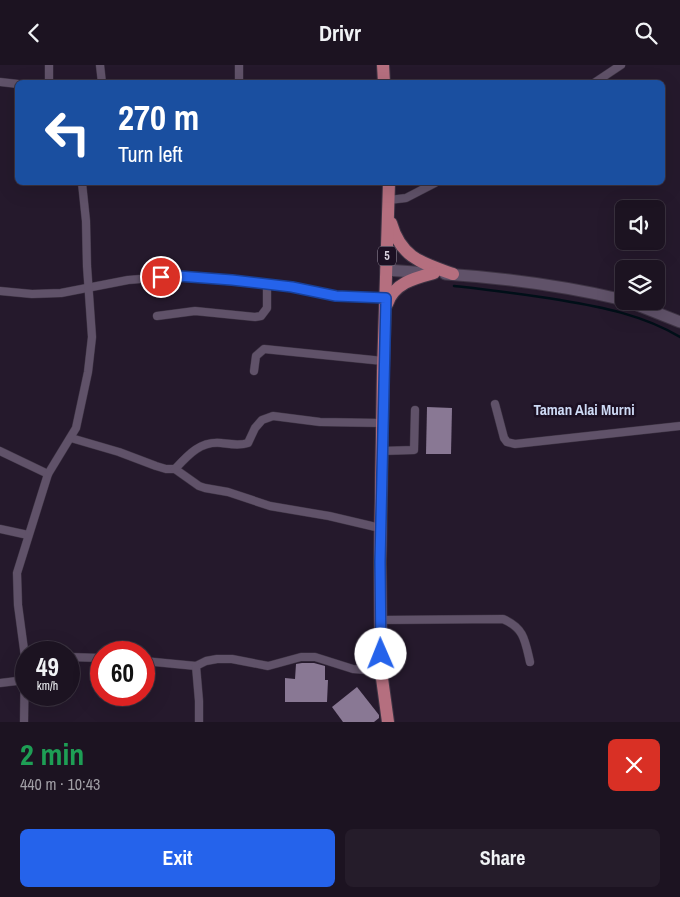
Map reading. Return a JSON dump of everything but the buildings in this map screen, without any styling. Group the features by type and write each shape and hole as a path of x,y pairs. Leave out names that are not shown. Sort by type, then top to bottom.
{"main road":[{"path":"383,65 384,80"},
{"name":"5","path":"388,722 381,671 380,528 389,185"},
{"path":"389,207 394,234 410,255 422,263 453,274"},
{"path":"386,270 501,278 571,289 615,299"},
{"path":"385,304 394,291 404,283 434,273"},
{"path":"649,310 680,322"}],"street":[{"path":"49,65 50,80"},
{"path":"100,65 102,80"},
{"path":"239,65 239,80"},
{"path":"599,80 622,65"},
{"path":"0,82 15,84"},
{"path":"24,641 18,605 17,573 48,474 76,428 89,363 92,337 82,185"},
{"path":"389,207 431,185"},
{"path":"0,291 32,294 61,293 128,280 178,276 292,287 385,304"},
{"path":"156,316 195,311 261,316 266,308 267,284"},
{"path":"254,371 256,356 264,349 383,361"},
{"path":"495,404 504,438 507,442 515,444 680,426"},
{"path":"382,451 414,450 415,409"},
{"path":"174,469 198,447 212,442 242,445 248,443 255,428 262,420 273,415 320,422 382,423"},
{"path":"71,438 119,452 156,466 174,469 205,488 228,492 270,506 329,516 380,528"},
{"path":"0,451 48,474"},
{"path":"0,529 28,535"},
{"path":"380,620 502,619 513,624 521,631 526,642 530,661"},
{"path":"155,662 196,666 206,661 232,659 268,666 300,657 314,657 353,669 381,671"},
{"path":"196,666 199,722"},
{"path":"0,683 15,681"},
{"path":"24,706 24,722"}],"waterway":[{"path":"454,286 534,296 607,309 637,317 680,337"}],"district":[{"name":"Taman Alai Murni","path":"584,410"}],"route":[{"path":"161,277 178,276 232,280 292,287 336,296 386,298 380,562 381,654"}]}
